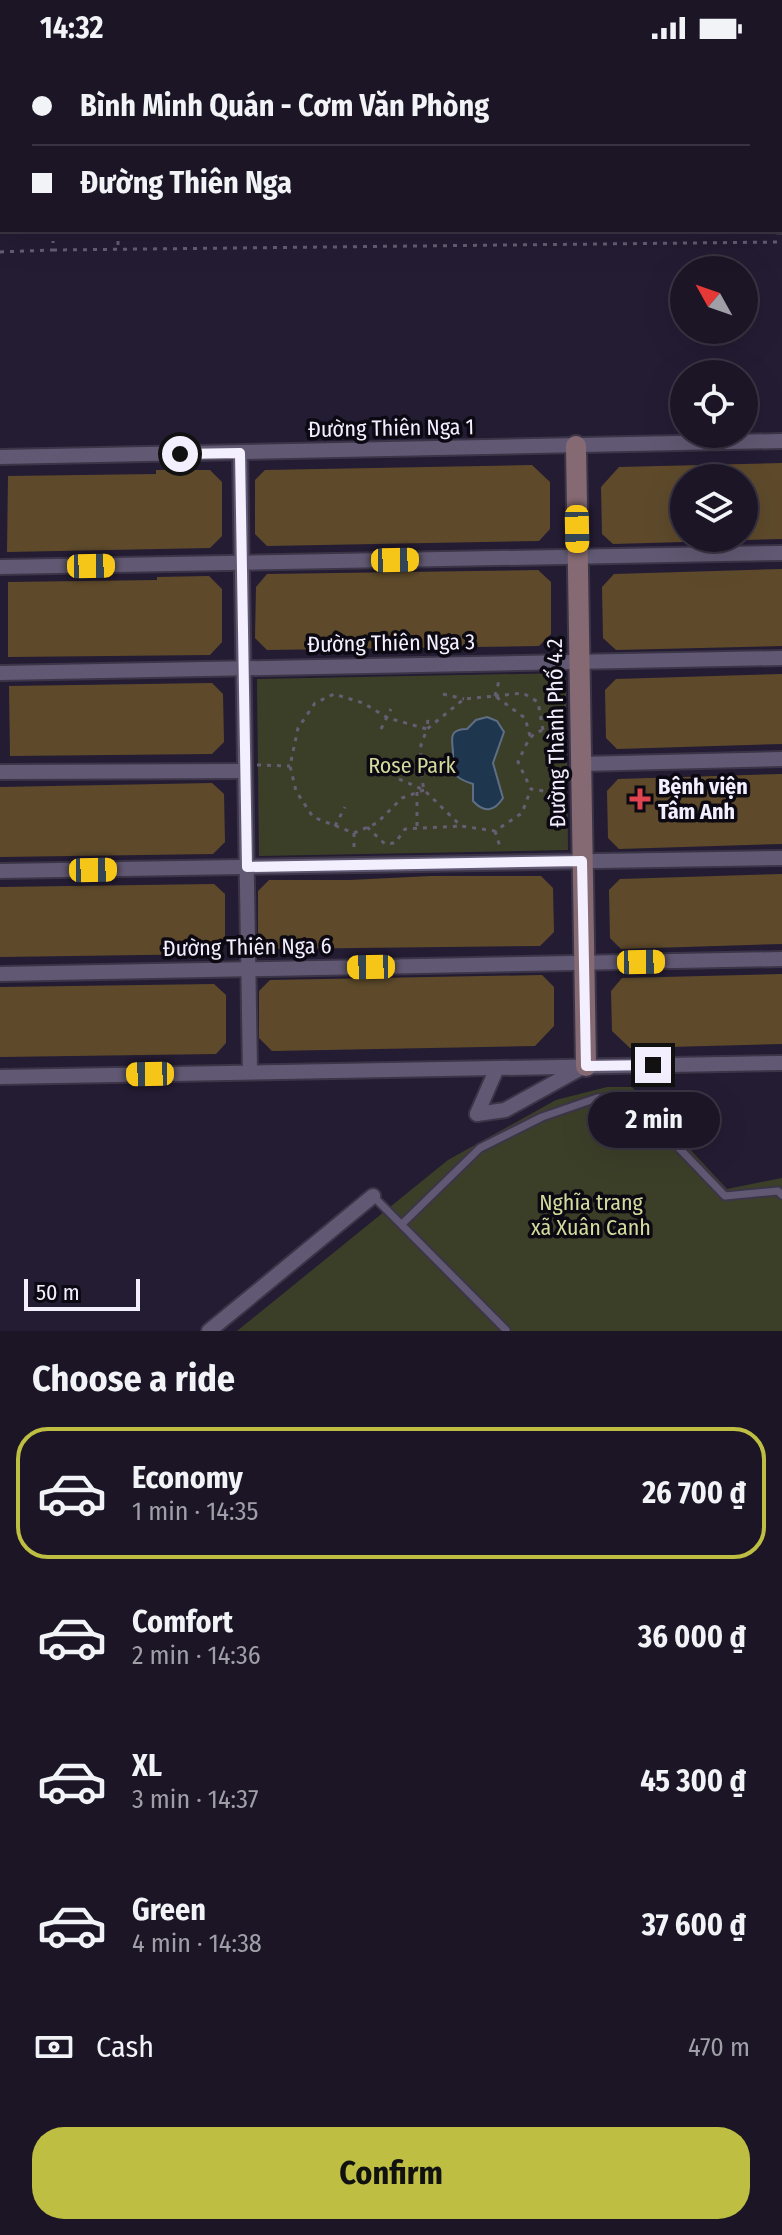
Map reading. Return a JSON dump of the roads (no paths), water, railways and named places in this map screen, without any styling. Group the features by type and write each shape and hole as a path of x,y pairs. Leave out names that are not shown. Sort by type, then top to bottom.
{"street":[{"name":"Đường Thiên Nga 1","path":"0,457 782,441"},
{"name":"Đường Thành Phố 4.2","path":"576,446 586,1066"},
{"path":"240,453 250,1072"},
{"path":"0,567 782,553"},
{"name":"Đường Thiên Nga 3","path":"0,673 782,658"},
{"path":"581,764 782,759"},
{"path":"0,772 245,768"},
{"path":"0,871 782,858"},
{"name":"Đường Thiên Nga 6","path":"0,974 782,959"},
{"path":"0,1077 782,1063"},
{"path":"497,1068 477,1114 505,1110 586,1066"},
{"path":"209,1331 373,1196"}],"lane":[{"path":"402,1224 480,1148 542,1117 597,1098 630,1097 725,1196 778,1191 782,1195"},
{"path":"373,1196 506,1330"}],"water":[{"path":"487,717 497,721 504,732 493,763 503,798 489,809 481,808 473,801 473,784 458,777 452,766 453,734"}],"place":[{"name":"Bệnh viện Tâm Anh","path":"640,799"}],"park label":[{"name":"Rose Park","path":"412,765"},
{"name":"Nghĩa trang xã Xuân Canh","path":"591,1214"}]}
